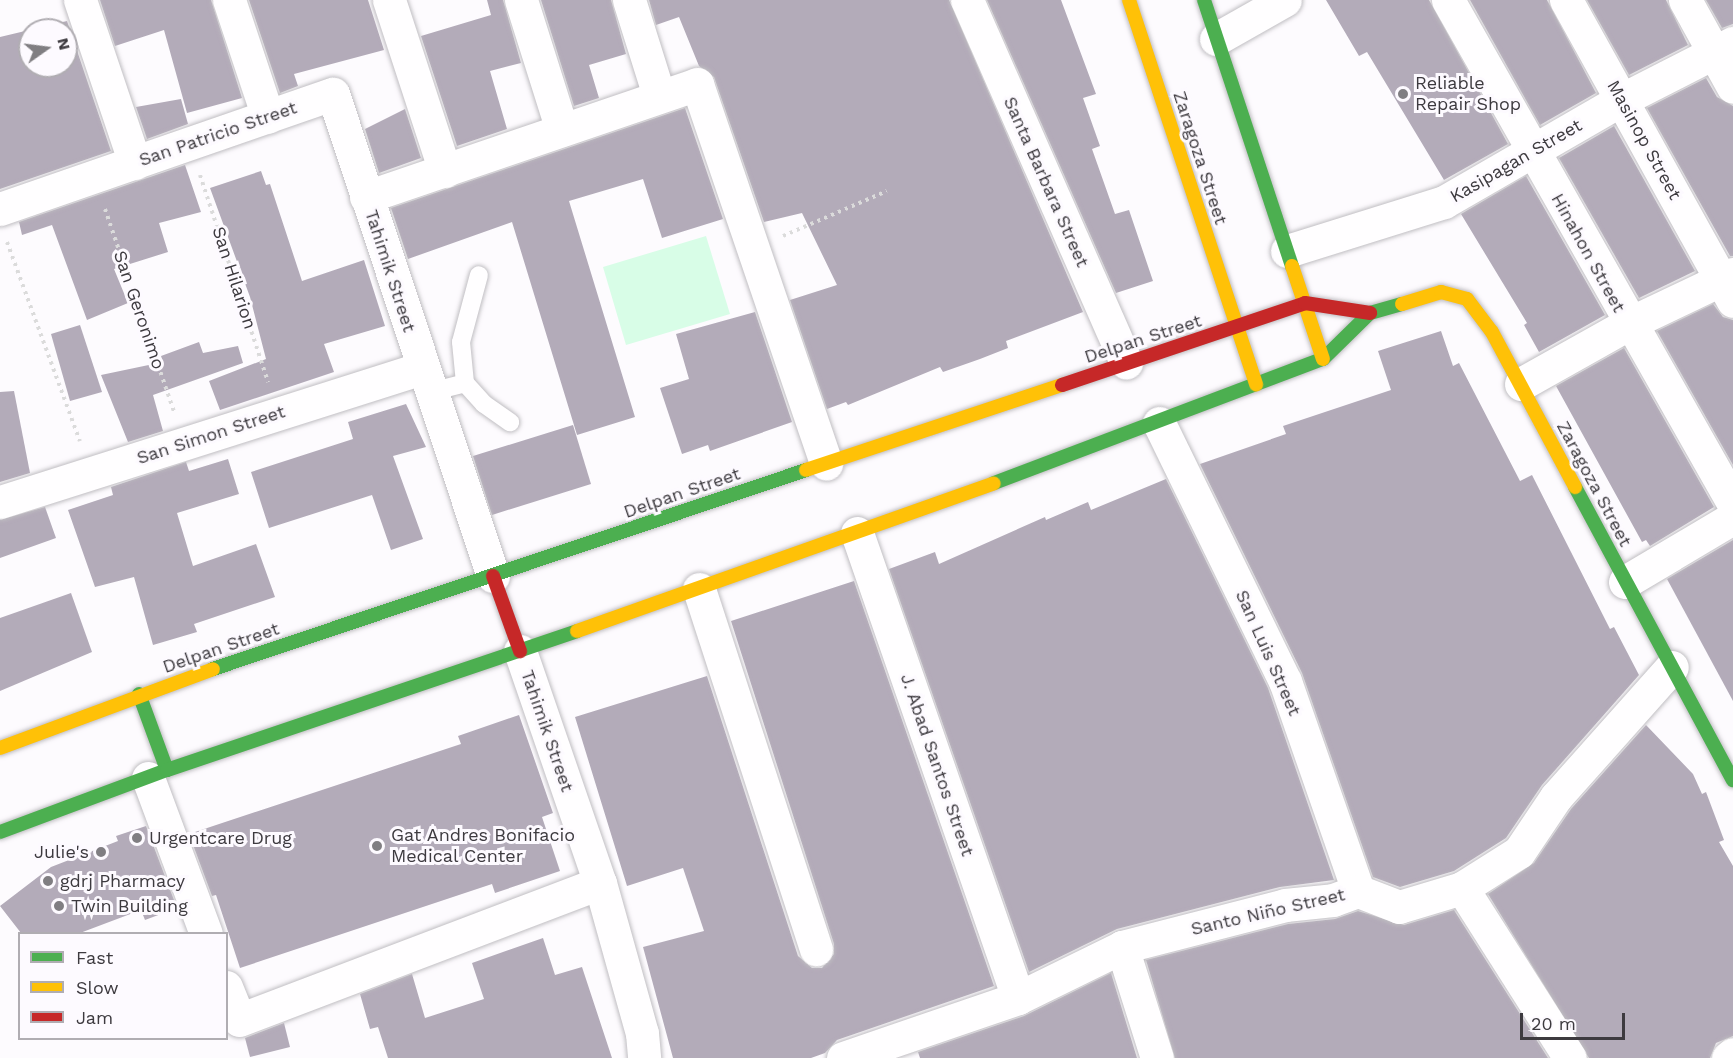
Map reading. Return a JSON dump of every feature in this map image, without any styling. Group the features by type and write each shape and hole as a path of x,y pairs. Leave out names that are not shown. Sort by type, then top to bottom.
{"street":[{"path":"80,0 135,163"},
{"path":"229,0 268,117"},
{"path":"389,0 445,171"},
{"path":"521,0 562,130"},
{"path":"629,0 659,96"},
{"name":"Santa Barbara Street","path":"967,0 1126,363"},
{"name":"Zaragoza Street","path":"1129,0 1256,385 1323,359 1370,314 1425,295 1455,293 1479,310 1733,780"},
{"path":"1204,0 1323,359"},
{"path":"1216,39 1285,0"},
{"name":"Hinahon Street","path":"1448,0 1628,324 1733,503"},
{"name":"Masinop Street","path":"1521,384 1628,324 1729,285 1621,100 1566,0"},
{"path":"1685,0 1724,48 1733,87"},
{"name":"Kasipagan Street","path":"1287,251 1444,202 1621,100 1724,48"},
{"name":"Tahimik Street","path":"644,1058 642,1033 600,883 426,380 366,197 697,84 826,464"},
{"name":"San Patricio Street","path":"2,221 94,177 333,94 366,197"},
{"name":"Zaragoza Street","path":"1236,326 1305,303 1370,314"},
{"name":"Delpan Street","path":"0,748 140,694 1236,326"},
{"name":"San Simon Street","path":"0,502 279,413 426,380"},
{"path":"0,832 158,774 699,589 1159,423 1256,385"},
{"name":"San Luis Street","path":"1159,423 1285,681 1358,891"},
{"path":"1625,582 1733,518"},
{"name":"J. Abad Santos Street","path":"857,532 1018,998"},
{"path":"699,589 816,950"},
{"name":"Santo Niño Street","path":"843,1058 1018,998 1122,946 1285,905 1333,900 1358,891 1399,907 1462,888 1519,852 1556,797 1672,667"},
{"path":"140,694 158,774 206,932"},
{"path":"228,992 238,1020 600,883"},
{"path":"1462,888 1570,1058"},
{"path":"1122,946 1157,1058"},
{"path":"1728,1058 1733,1054"}],"lane":[{"path":"479,275 461,342 465,383 484,404 510,422"},
{"path":"426,380 465,383"}],"path":[{"name":"San Hilarion","path":"190,143 279,413"},
{"name":"San Geronimo","path":"94,177 184,443"},
{"path":"754,248 887,191"},
{"path":"2,221 91,473"}],"green space":[{"path":"706,236 730,314 626,345 603,267"}],"building":[{"path":"100,0 211,0 242,98 187,113 164,30 115,46"},
{"path":"249,0 368,0 384,50 294,74 298,86 280,93"},
{"path":"487,0 503,0 521,63 490,71 507,129 457,146 421,36 491,15"},
{"path":"541,0 611,0 626,54 589,65 599,98 574,106"},
{"path":"649,0 949,0 1083,312 1006,341 1008,348 980,359 943,372 940,367 848,405 846,402 827,409 790,300 837,285 802,213 764,222 714,77 699,66 679,17 656,25"},
{"path":"987,0 1061,0 1096,94 1083,98 1100,146 1092,149 1115,214 1129,210 1153,281 1116,293"},
{"path":"1326,0 1429,0 1508,144 1444,180 1367,52 1359,56"},
{"path":"1470,0 1547,0 1596,93 1540,125"},
{"path":"1587,0 1666,0 1688,45 1629,75"},
{"path":"1706,0 1733,0 1733,24 1722,28"},
{"path":"18,33 18,78 78,78 78,54 111,151 0,189 0,37"},
{"path":"1706,78 1717,97 1733,106 1733,256 1730,256 1647,108"},
{"path":"181,99 188,124 147,139 136,107"},
{"path":"685,108 723,219 662,238 643,179 569,201 635,417 577,435 512,222 408,259 391,208"},
{"path":"405,109 421,158 379,173 365,129"},
{"path":"1614,126 1695,271 1639,298 1559,158"},
{"path":"185,165 201,212 159,223 168,252 114,269 128,303 87,320 52,225 22,235 19,222"},
{"path":"261,171 266,185 270,184 302,281 364,260 385,326 324,344 334,372 220,410 209,381 266,359 250,297 210,188"},
{"path":"1526,176 1605,315 1539,352 1524,325 1527,323 1461,214"},
{"path":"1713,304 1723,317 1733,320 1733,465 1657,331"},
{"path":"755,312 792,422 710,451 708,445 682,454 660,388 689,379 676,334"},
{"path":"80,325 102,392 70,401 51,334"},
{"path":"1441,331 1453,366 1459,363 1520,481 1532,475 1610,629 1614,627 1639,675 1542,785 1506,838 1454,871 1400,887 1373,877 1302,673 1200,464 1286,434 1283,426 1391,390 1378,351"},
{"path":"199,342 203,353 238,346 243,363 153,395 163,431 128,442 101,375 163,362 161,356"},
{"path":"1624,348 1714,507 1650,546 1646,540 1642,542 1556,386"},
{"path":"14,391 30,473 0,482 0,392"},
{"path":"406,404 426,447 393,456 423,539 391,550 372,495 269,528 251,472 353,439 348,422"},
{"path":"573,425 591,484 492,515 473,456"},
{"path":"228,459 239,494 177,513 193,566 256,544 275,597 194,624 197,632 153,645 134,577 95,587 68,510 113,495 111,487 186,462 189,471"},
{"path":"1166,479 1268,688 1334,880 1280,887 1117,929 1029,972 889,569 935,552 939,564 1045,517 1046,520 1088,502 1091,510"},
{"path":"45,507 56,538 0,558 0,520"},
{"path":"1733,540 1733,701 1667,579"},
{"path":"854,581 994,986 837,1040 825,1053 811,1058 673,1058 643,947 704,931 683,868 627,886 575,717 707,676 798,956 812,968 822,968 834,954 834,944 731,621"},
{"path":"71,593 92,652 0,691 0,618"},
{"name":"Gat Andres Bonifacio Medical Center","path":"519,715 553,813 542,817 560,871 495,893 492,884 240,968 216,895 212,896 189,834 461,744 458,736"},
{"path":"1646,725 1693,774 1702,794 1706,792 1724,840 1719,842 1733,866 1733,1036 1716,1043 1710,1058 1589,1058 1488,894 1534,863 1571,809"},
{"path":"146,826 177,908 145,920 141,910 83,932 20,932 0,906 51,867 118,841 116,836"},
{"path":"1454,910 1548,1058 1175,1058 1146,960 1288,924 1335,919 1358,911 1404,925"},
{"path":"543,938 555,975 582,967 612,1058 388,1058 378,1027 370,1029 360,994 412,974 425,1018 484,999 472,963"},
{"path":"1111,973 1137,1058 920,1058 918,1052 1024,1016"},
{"path":"284,1023 290,1047 250,1057 245,1038"}],"traffic: fast":[{"path":"1204,0 1292,266"},
{"path":"994,483 1323,359 1370,313 1402,304"},
{"path":"213,669 806,470"},
{"path":"1575,487 1733,780"},
{"path":"0,832 167,770 577,631"},
{"path":"139,694 167,770"}],"traffic: slow":[{"path":"1129,0 1256,385"},
{"path":"1292,266 1323,359"},
{"path":"1402,304 1441,292 1467,299 1492,332 1575,487"},
{"path":"806,470 1062,385"},
{"path":"577,631 994,483"},
{"path":"0,748 213,669"}],"traffic: jam":[{"path":"1062,385 1305,303 1370,313"},
{"path":"493,576 520,651"}],"place":[{"name":"Reliable Repair Shop","path":"1403,94"},
{"name":"Urgentcare Drug","path":"137,838"},
{"name":"Gat Andres Bonifacio Medical Center","path":"377,846"},
{"name":"Julie's","path":"101,852"},
{"name":"gdrj Pharmacy","path":"48,881"},
{"name":"Twin Building","path":"59,906"}]}
